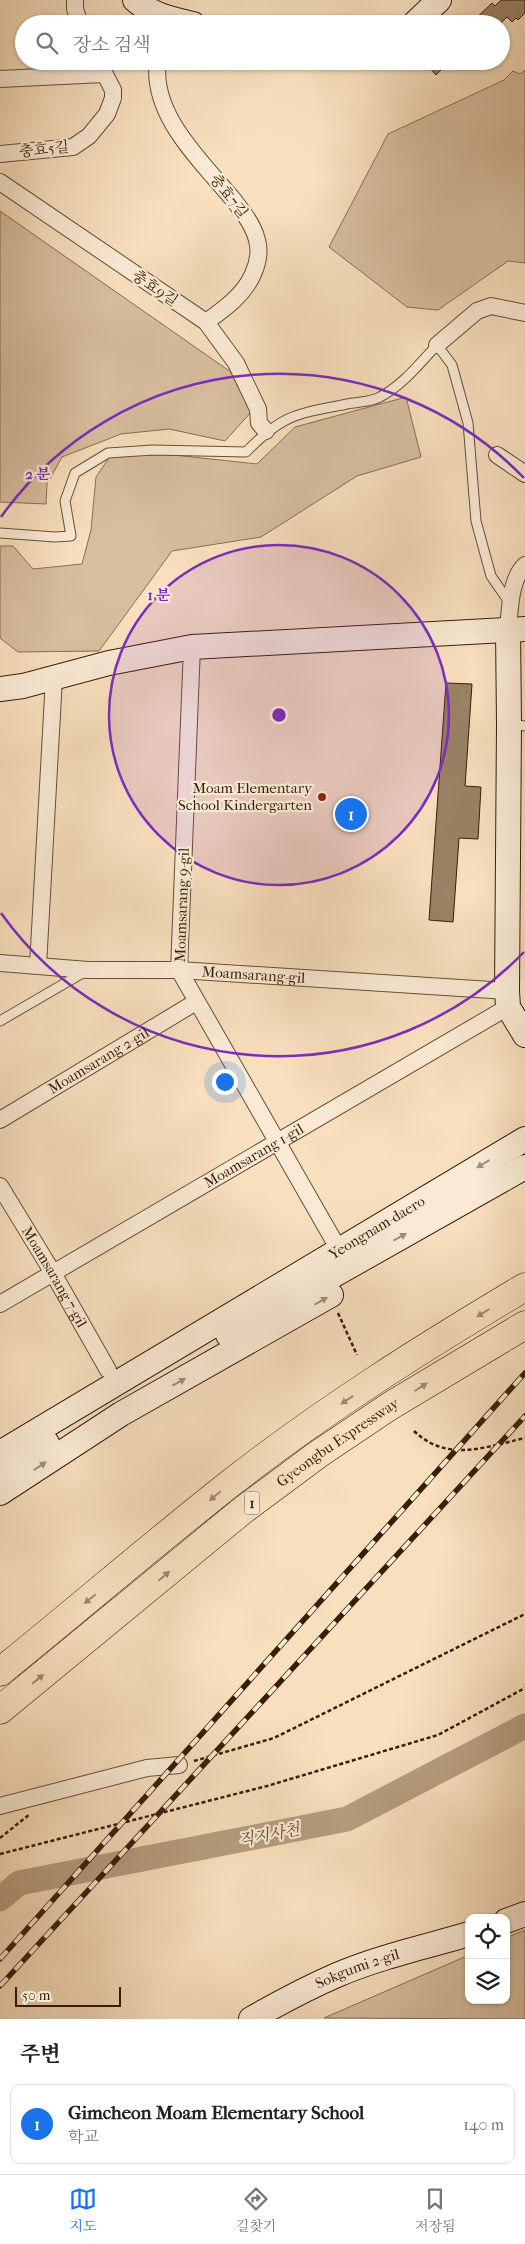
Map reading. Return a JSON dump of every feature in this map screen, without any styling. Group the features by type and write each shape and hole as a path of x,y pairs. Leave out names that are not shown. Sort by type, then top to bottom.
{"highway":[{"name":"Gyeongbu Expressway","path":"0,1672 232,1482 314,1422 413,1356 525,1287"},
{"name":"Gyeongbu Expressway","path":"0,1710 243,1510 317,1455 390,1406 525,1325"}],"main road":[{"path":"135,0 156,15"},
{"path":"423,15 439,0"},
{"path":"0,689 24,686 109,663 192,647 516,629 517,837 508,999 525,1034"},
{"name":"Yeongnam-daero","path":"369,1244 525,1139"},
{"name":"Yeongnam-daero","path":"232,1323 369,1244 525,1167"},
{"path":"0,1435 108,1370 334,1241 369,1244"},
{"path":"0,1493 121,1414 330,1296 369,1244"},
{"path":"0,1453 232,1323"},
{"path":"0,1474 232,1323"},
{"path":"510,1920 525,1914"},
{"name":"Sokgumi 2-gil","path":"251,2019 292,1996 338,1975 465,1935"}],"street":[{"path":"75,0 77,15"},
{"path":"0,79 83,70"},
{"name":"충효5길","path":"0,154 62,148 81,143 99,125 111,106 113,90 102,70"},
{"name":"충효7길","path":"158,70 158,86 170,116 184,139 250,222 257,239 257,261 248,283 230,304 206,322"},
{"name":"충효9길","path":"0,182 206,322 236,363 258,409 258,423 266,431"},
{"path":"437,345 477,311 491,306 525,313"},
{"path":"497,455 525,474"},
{"path":"516,629 511,605 520,569 525,565"},
{"name":"Moamsarang 9-gil","path":"192,647 179,970 334,1241"},
{"path":"38,966 54,678"},
{"name":"Moamsarang-gil","path":"0,963 88,970 179,970 508,999"},
{"name":"Moamsarang 1-gil","path":"0,1304 277,1142 508,999"},
{"name":"Moamsarang 2-gil","path":"0,1120 196,1002"},
{"name":"Moamsarang 7-gil","path":"0,1186 108,1370"},
{"path":"0,1806 147,1768 179,1766"}],"lane":[{"path":"0,533 55,537 71,536 65,501 75,473 108,453 153,450 246,452 266,431 280,421 299,413 379,398 403,381 437,345 452,365 468,422 476,521 491,576 511,605"},
{"path":"0,1021 88,970"}],"path":[{"path":"330,1296 357,1355"},
{"path":"414,1431 424,1440 448,1450 470,1450 525,1438"},
{"path":"179,1766 274,1738 525,1614"},
{"path":"0,1854 267,1786 438,1734 525,1688"},
{"path":"0,1838 15,1828 38,1806 42,1796"}],"shaded area":[{"path":"525,70 525,263 508,261 438,310 407,307 329,247 388,134 504,80 513,71 520,74"},
{"path":"0,211 238,377 253,410 225,441 169,429 121,434 62,457 47,484 46,504 0,502"},
{"path":"406,397 421,457 357,476 261,537 172,551 99,651 18,652 0,638 0,546 13,546 33,569 82,564 91,530 96,477 111,455 174,455 257,464 295,427"},
{"path":"525,1930 525,2019 324,2018 465,1957 465,2004 510,2004 510,1936"}],"building":[{"path":"501,0 525,0 525,13 518,20 516,18 512,22 510,15 479,15 492,3 495,6"},
{"path":"432,70 441,70 436,75"},
{"path":"446,683 472,684 465,786 481,787 478,839 459,838 453,922 429,920"}],"waterway":[{"name":"직지사천","path":"0,1899 19,1883 347,1819 525,1726"}],"railway":[{"path":"0,1959 525,1373"},
{"path":"0,1986 525,1416"}],"place":[{"name":"Moam Elementary School Kindergarten","path":"322,797"},
{"name":"Gimcheon Moam Elementary School","path":"351,814"}]}
